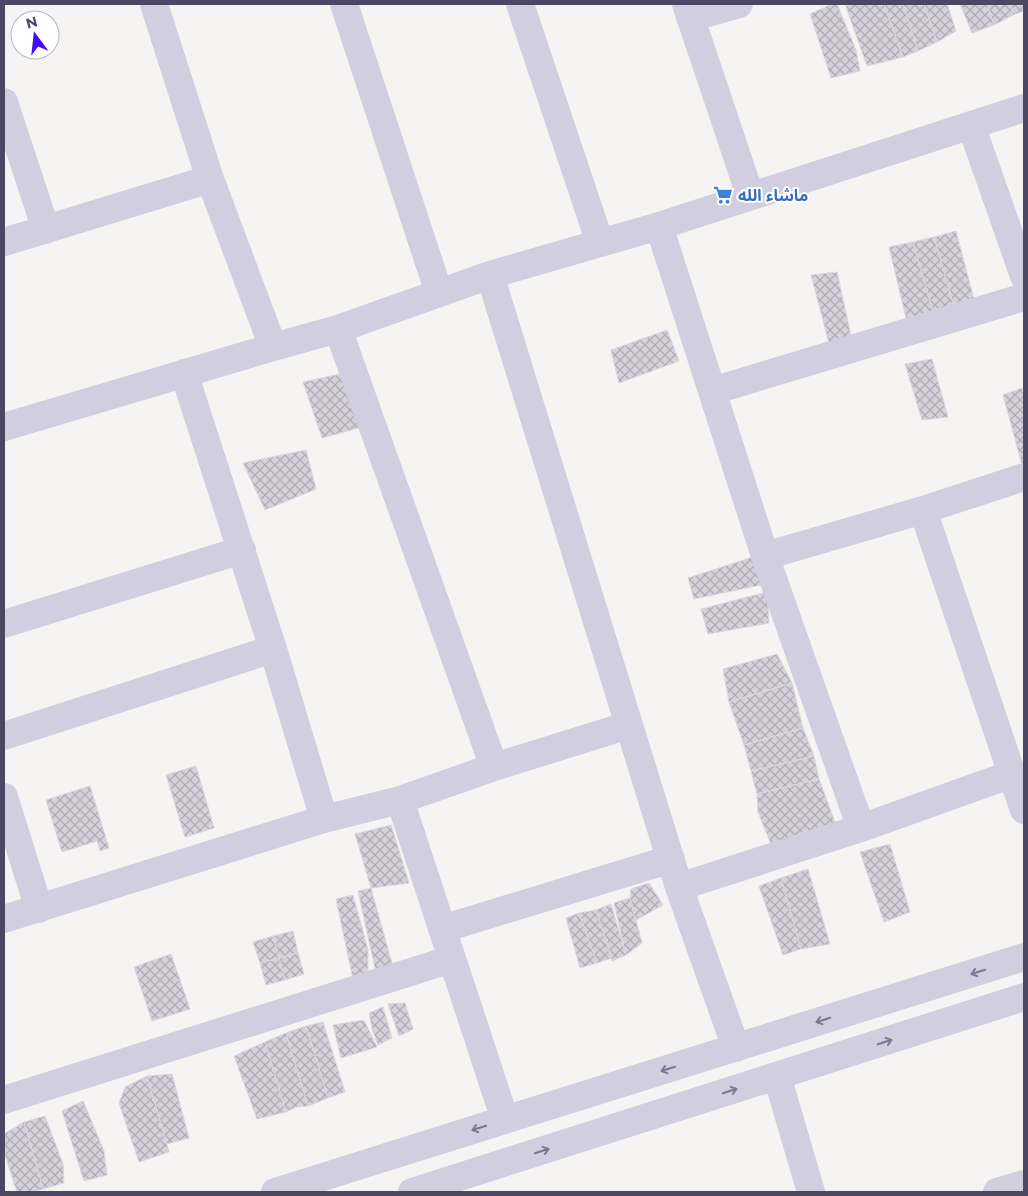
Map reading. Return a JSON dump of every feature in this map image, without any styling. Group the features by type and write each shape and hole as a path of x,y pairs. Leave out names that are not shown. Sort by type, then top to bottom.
{"street":[{"path":"154,4 210,179 273,346"},
{"path":"344,4 439,293"},
{"path":"520,4 600,243"},
{"path":"739,4 688,11 750,195"},
{"path":"4,102 46,230"},
{"path":"4,427 273,346 338,329 490,275 659,226 750,195 1024,108"},
{"path":"970,125 1024,276"},
{"path":"4,242 210,179"},
{"path":"659,226 765,556 861,828"},
{"path":"490,275 679,887 736,1048"},
{"path":"712,391 1024,297"},
{"path":"338,329 494,767"},
{"path":"184,373 242,550 324,819"},
{"path":"765,556 923,510 1024,477"},
{"path":"923,510 1024,810"},
{"path":"4,624 242,550"},
{"path":"4,736 273,649"},
{"path":"4,920 324,819 400,800 494,767 628,725"},
{"path":"679,887 861,828 1012,774"},
{"path":"4,797 39,909"},
{"path":"400,800 505,1120"},
{"path":"442,929 671,859"},
{"path":"275,1192 1024,957"},
{"path":"4,1100 452,959"},
{"path":"905,994 917,1032"},
{"path":"412,1192 447,1187 777,1076 1024,997"},
{"path":"777,1076 811,1192"},
{"path":"997,1192 1024,1184"}],"building":[{"path":"832,4 837,4 856,50 860,71 831,78 810,14"},
{"path":"845,4 884,4 903,57 867,66"},
{"path":"884,4 903,4 918,51 903,57"},
{"path":"903,4 924,4 937,42 918,51"},
{"path":"924,4 947,4 956,31 937,42"},
{"path":"960,4 987,4 994,25 972,33"},
{"path":"987,4 1010,4 1013,15 994,25"},
{"path":"1010,4 1024,4 1024,11 1013,15"},
{"path":"956,231 975,303 953,303 934,237"},
{"path":"934,237 953,303 934,315 913,242"},
{"path":"913,242 934,315 907,322 889,247"},
{"path":"837,272 852,340 830,347 811,275"},
{"path":"667,330 679,361 619,383 611,350"},
{"path":"932,359 948,417 922,420 905,364"},
{"path":"340,374 362,427 322,438 303,382"},
{"path":"1022,388 1024,396 1024,464 1022,465 1003,395"},
{"path":"306,450 316,489 265,510 243,463"},
{"path":"753,557 761,585 694,599 688,578"},
{"path":"767,592 769,623 708,634 701,609"},
{"path":"777,654 792,683 729,702 723,669"},
{"path":"792,683 803,728 744,745 729,702"},
{"path":"803,728 814,756 751,771 744,745"},
{"path":"814,756 819,779 757,794 751,771"},
{"path":"196,766 214,828 185,837 166,775"},
{"path":"819,779 836,825 773,849 758,812 757,794"},
{"path":"90,786 109,848 100,851 97,841 62,852 46,800"},
{"path":"391,825 409,883 371,888 355,834"},
{"path":"890,844 910,912 884,922 860,852"},
{"path":"808,869 830,944 801,949 781,878"},
{"path":"781,878 801,949 783,955 759,886"},
{"path":"649,883 663,905 636,920 630,898 631,889"},
{"path":"371,888 393,967 376,973 358,891"},
{"path":"353,895 368,950 368,975 353,979 336,899"},
{"path":"630,898 642,943 626,955 614,903"},
{"path":"611,904 626,955 612,961 596,910"},
{"path":"596,910 612,958 597,963 579,913"},
{"path":"579,913 597,963 580,968 566,918"},
{"path":"293,931 298,953 279,958 273,936"},
{"path":"273,936 279,958 260,963 253,942"},
{"path":"298,953 304,974 285,980 279,958"},
{"path":"171,954 190,1009 152,1021 134,967"},
{"path":"279,958 285,980 266,985 260,963"},
{"path":"405,1003 413,1029 399,1036 388,1004"},
{"path":"383,1007 392,1038 378,1045 369,1013"},
{"path":"364,1020 377,1047 341,1058 333,1025"},
{"path":"323,1022 345,1092 328,1098 306,1026"},
{"path":"306,1026 328,1098 308,1106 286,1033"},
{"path":"286,1033 308,1106 296,1107 286,1112 265,1042"},
{"path":"265,1042 286,1112 257,1119 234,1056"},
{"path":"172,1074 189,1138 167,1144 147,1076"},
{"path":"147,1076 169,1152 139,1162 119,1103 125,1087"},
{"path":"83,1101 104,1151 107,1175 84,1181 62,1111"},
{"path":"45,1116 63,1164 64,1183 43,1189 24,1122"},
{"path":"24,1122 43,1189 32,1192 17,1192 4,1152 4,1134"}],"place":[{"name":"ماشاء الله","path":"723,195"}]}
